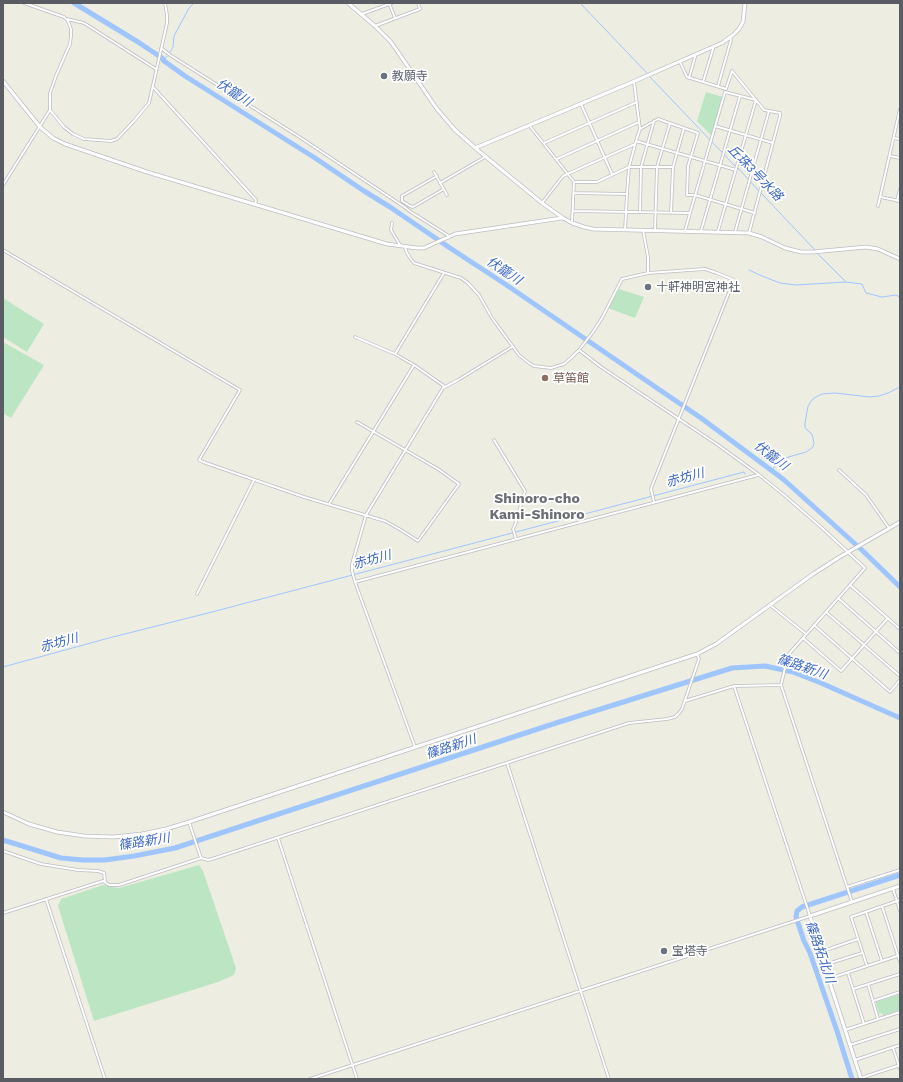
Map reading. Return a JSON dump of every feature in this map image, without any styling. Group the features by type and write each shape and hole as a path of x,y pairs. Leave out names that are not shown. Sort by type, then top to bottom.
{"street":[{"path":"24,3 65,18 84,23 157,67"},
{"path":"50,110 64,127 73,134 84,139 111,141 117,139 149,103 167,23 164,3"},
{"path":"348,3 362,14 391,42 445,119 485,157 562,218 572,223 593,229 718,231 749,233 762,237 790,250 801,252 859,247 872,248 900,259"},
{"path":"362,14 390,3 396,18"},
{"path":"375,26 420,9 418,3"},
{"path":"475,148 634,82 722,43 730,38 739,29 743,22 745,3"},
{"path":"3,185 50,110 50,92 72,36 71,29 65,18"},
{"path":"718,86 731,40 730,38"},
{"path":"703,82 713,49 712,47"},
{"path":"161,48 301,138 448,237"},
{"path":"689,78 695,58 694,55"},
{"path":"680,62 687,78 718,86 740,96 756,100"},
{"path":"685,231 732,71 764,110 780,113 749,233"},
{"path":"3,82 40,126 53,138 65,144 147,172 387,244 424,248 455,234 562,218"},
{"path":"625,230 629,167 640,129 634,82"},
{"path":"153,87 256,200 255,204"},
{"path":"701,231 740,96"},
{"path":"718,231 756,100"},
{"path":"544,143 637,102"},
{"path":"581,104 612,174"},
{"path":"878,206 899,119 900,109"},
{"path":"735,232 769,111"},
{"path":"640,129 658,119 698,133 688,166 687,195 726,204 755,213"},
{"path":"640,212 642,167 654,121"},
{"path":"556,159 639,122"},
{"path":"655,230 657,167 670,123"},
{"path":"530,125 574,182 572,223"},
{"path":"715,126 773,143"},
{"path":"671,213 673,167 684,128"},
{"path":"894,138 900,139"},
{"path":"636,141 705,161 736,168"},
{"path":"542,202 563,176 635,144"},
{"path":"890,156 900,158"},
{"path":"440,183 485,157"},
{"path":"574,182 597,182 629,167 673,167"},
{"path":"434,172 447,195"},
{"path":"436,176 402,196 402,201 413,207 444,189"},
{"path":"880,197 899,201 900,189"},
{"path":"574,194 627,194"},
{"path":"573,211 690,213"},
{"path":"392,223 392,230 400,246"},
{"path":"643,230 648,257 648,273"},
{"path":"405,246 406,251 414,263 461,278 474,288 492,318 518,355 534,366 551,368 564,364 579,350 602,318 622,279 648,273 705,270 734,280 652,486 651,489 654,502"},
{"path":"3,250 240,390 199,460 304,497 385,521 418,541 459,484 438,469 357,422"},
{"path":"395,354 444,273"},
{"path":"355,337 395,354 444,386"},
{"path":"415,748 355,581 352,564 366,515 444,386 458,380 512,347"},
{"path":"579,350 607,371 679,417 758,474 816,523 865,568 788,656 781,685 852,902"},
{"path":"329,504 414,365"},
{"path":"494,440 525,491 513,530 515,538"},
{"path":"840,470 866,495 889,528"},
{"path":"355,581 758,474"},
{"path":"197,594 254,480"},
{"path":"3,812 29,824 57,832 84,836 113,837 142,834 189,822 697,654 716,644 814,574 848,552 900,522"},
{"path":"850,585 900,629"},
{"path":"838,598 900,653"},
{"path":"770,606 806,634"},
{"path":"826,612 900,676"},
{"path":"803,638 841,671 888,618"},
{"path":"814,625 890,692 900,680"},
{"path":"3,913 103,881 109,885 119,885 201,858 208,860 212,859 629,723 674,717 682,709 685,701 699,659 697,654"},
{"path":"685,701 734,686 781,685"},
{"path":"734,686 810,916 828,979 861,1078 899,1065"},
{"path":"507,763 609,1079"},
{"path":"189,822 201,858"},
{"path":"278,838 357,1079"},
{"path":"3,851 41,864 78,870 98,871 104,873 105,882"},
{"path":"847,888 900,870"},
{"path":"310,1079 900,886"},
{"path":"893,889 900,911"},
{"path":"46,899 105,1079"},
{"path":"867,966 851,917 900,900"},
{"path":"882,906 900,962"},
{"path":"866,912 882,961"},
{"path":"820,952 858,939"},
{"path":"824,965 862,953"},
{"path":"828,979 899,956"},
{"path":"848,973 864,1024"},
{"path":"853,989 900,974"},
{"path":"868,984 878,1019"},
{"path":"873,1001 900,992"},
{"path":"845,1030 900,1012"},
{"path":"850,1045 900,1029"},
{"path":"855,1060 900,1045"},
{"path":"893,1048 900,1069"}],"green space":[{"path":"706,92 723,97 711,135 697,121"},
{"path":"619,289 644,297 635,318 608,308"},
{"path":"3,298 44,324 27,352 3,337"},
{"path":"3,342 44,365 11,418 3,413"},
{"path":"199,865 203,871 236,968 234,975 218,982 94,1021 58,906 61,899 103,885 119,888"},
{"path":"900,994 900,1010 883,1016 882,1013 879,1014 876,1002"}],"waterway":[{"name":"伏籠川","path":"74,3 138,42 185,76 390,207 701,418 783,479 863,551 900,587"},
{"path":"170,52 173,47 174,36 189,8 194,3"},
{"path":"580,3 647,73"},
{"name":"伏籠川","path":"164,61 167,56"},
{"name":"丘珠3号水路","path":"650,77 735,166"},
{"name":"丘珠3号水路","path":"738,168 759,191"},
{"name":"丘珠3号水路","path":"761,193 815,250"},
{"name":"丘珠3号水路","path":"817,253 846,282"},
{"name":"赤坊川","path":"749,270 780,283 796,285 846,282 862,284 866,293 882,297 896,295 900,297"},
{"name":"赤坊川","path":"772,470 779,461 806,452 813,447 814,443 812,434 805,427 805,423 808,406 816,397 822,394 835,393 870,397 879,396 900,387"},
{"name":"赤坊川","path":"3,667 744,472 745,474"},
{"name":"篠路新川","path":"3,840 61,858 83,860 105,860 175,848 556,723 732,668 765,666 793,672 900,718"},
{"name":"篠路拓北川","path":"852,1079 837,1031 796,917 797,911 802,907 900,875"}],"place":[{"name":"教願寺","path":"384,76"},
{"name":"十軒神明宮神社","path":"648,287"},
{"name":"草笛館","path":"545,378"},
{"name":"宝塔寺","path":"664,951"}],"district":[{"name":"Shinoro-cho Kami-Shinoro","path":"537,508"}]}
